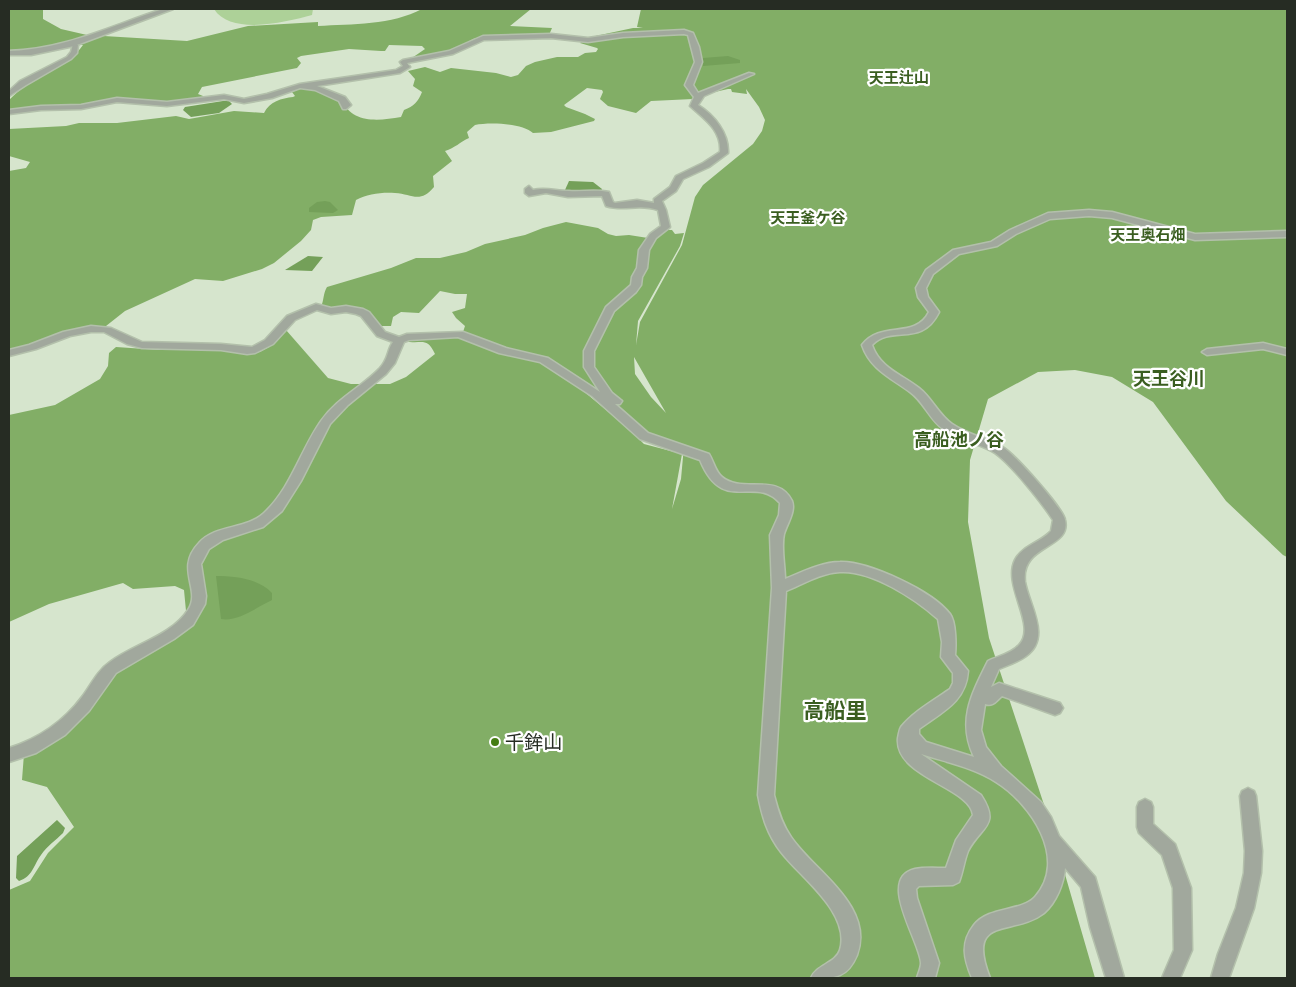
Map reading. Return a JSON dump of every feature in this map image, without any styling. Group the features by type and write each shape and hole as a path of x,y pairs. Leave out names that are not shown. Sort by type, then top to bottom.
{"street":[{"path":"9,53 51,50 75,44 169,9"},
{"path":"9,112 41,108 81,107 117,100 167,104 224,97 244,101 269,96 300,86 398,72 407,68 403,62 405,61 432,58 451,53 464,48 478,39 551,36 588,40 684,32 691,34 698,56 697,68 690,79 689,86 698,98"},
{"path":"9,94 23,83 69,58 74,53 75,44"},
{"path":"644,436 636,420 608,395 598,381 589,366 589,352 610,308 633,290 636,285 637,277 642,268 644,250 653,236 666,227 657,201 677,187 679,178 711,163 724,153 726,147 724,140 704,112 694,106 698,98 710,90 751,74"},
{"path":"308,86 342,99 347,105 346,107"},
{"path":"529,189 529,193 546,190 568,194 602,193 606,194 609,204 614,206 623,207 641,203 661,208"},
{"path":"981,978 973,950 979,935 987,925 1004,917 1036,908 1046,897 1056,876 1056,858 1052,838 1045,822 1032,803 984,758 973,732 973,718 993,665 1025,650 1030,642 1030,617 1018,580 1018,568 1022,559 1054,536 1059,527 1059,519 1053,509 1009,458 996,449 963,436 942,423 920,394 880,366 868,350 867,345 869,341 879,335 909,331 926,325 934,312 923,298 921,288 923,281 929,272 950,256 964,250 994,244 1042,218 1075,214 1112,215 1195,238 1287,234"},
{"path":"9,353 42,345 78,330 97,329 112,332 129,343 142,345 255,350 269,342 291,318 316,308 331,311 346,309 359,311 365,314 381,334 387,338 400,340"},
{"path":"9,755 48,738 72,719 84,706 105,675 115,666 178,628 194,613 200,599 193,569 195,558 205,545 219,536 257,524 265,520 281,505 318,434 337,409 377,377 392,362 397,353 396,345 400,340 407,337 459,334 503,351 544,360 596,394 644,436 705,457 713,475 724,485 738,488 762,487 776,492 786,502 785,515 777,535 779,588 766,795 772,822 786,845 838,904 852,927 850,948 845,961 820,978"},
{"path":"1207,352 1263,346 1287,352"},
{"path":"779,588 821,571 840,567 873,574 896,582 926,600 945,616 949,642 948,657 961,671 960,684 955,693 911,726 906,733 906,744 914,758 929,771 975,799 982,812 980,824 962,845 954,876 915,878 907,886 908,898 930,963 926,978"},
{"path":"982,695 990,699 998,689 1055,708"},
{"path":"911,726 911,737 921,747 971,762 1004,778"},
{"path":"1220,978 1228,949 1239,926 1253,872 1248,796"},
{"path":"1145,807 1145,827 1169,850 1182,888 1183,950 1171,978"},
{"path":"1052,838 1089,883 1099,927 1115,978 1123,978"}],"shaded area":[{"path":"9,9 43,9 43,19 61,29 87,35 187,41 248,26 318,22 318,26 372,23 398,18 422,9 531,9 510,26 552,28 549,35 481,37 473,39 451,52 409,60 425,49 422,46 389,45 385,51 349,49 301,56 297,58 301,63 297,68 202,87 198,94 208,98 166,103 113,99 81,106 9,111 9,100 31,82 65,63 83,45 9,50"},
{"path":"214,9 313,9 312,15 288,21 246,25 222,17"},
{"path":"641,9 1287,9 1287,557 1226,501 1153,402 1112,377 1075,370 1038,372 988,399 970,460 968,522 989,638 1051,826 1095,978 9,978 9,890 30,881 48,853 74,827 47,787 22,780 24,754 107,679 183,618 186,611 184,590 175,586 133,589 123,583 49,604 9,622 9,415 55,405 100,379 108,366 109,353 116,347 160,350 215,350 249,354 260,352 269,347 286,330 328,378 351,384 390,384 406,377 435,354 428,344 404,340 451,335 463,337 496,352 541,362 563,374 644,444 682,454 672,509 681,479 684,446 648,435 570,372 553,361 510,350 463,332 465,326 452,312 465,308 467,294 440,291 419,313 401,312 393,317 391,326 381,326 372,317 358,309 321,307 327,287 391,268 416,258 440,258 466,252 485,244 525,235 566,222 598,228 616,236 629,235 648,238 655,237 667,230 672,230 675,234 684,233 680,246 638,321 636,345 640,322 682,245 695,197 703,185 753,144 762,131 765,120 759,107 746,89 747,94 732,92 731,89 728,89 697,96 693,99 651,101 636,113 608,106 600,99 602,90 587,88 564,105 595,119 594,121 551,132 533,133 514,125 475,125 467,132 469,138 445,151 452,161 433,176 434,187 420,197 385,193 360,198 356,200 352,215 321,217 313,220 311,230 301,241 274,263 262,269 223,281 195,279 125,311 106,326 82,327 19,350 9,351 9,171 26,168 30,162 9,156 9,129 66,126 79,123 117,123 176,116 189,119 234,111 264,113 272,103 293,97 295,96 292,92 305,87 316,89 341,99 352,113 359,117 375,120 401,117 404,110 415,103 422,92 413,86 415,79 408,71 425,67 440,72 451,68 496,73 511,77 518,75 526,66 535,62 557,57 578,57 585,53 596,52 597,48 580,43 586,38 633,28 643,28 637,27","holes":["634,357 666,413 651,397 635,374"]},
{"path":"728,56 740,60 740,63 703,66 703,58"},
{"path":"229,101 232,104 219,113 191,117 183,110 185,107"},
{"path":"569,181 593,182 602,189 601,192 568,192 565,190"},
{"path":"317,202 330,202 338,210 333,213 309,212 309,208"},
{"path":"308,256 323,257 312,271 285,270"},
{"path":"216,576 239,578 261,584 272,593 272,600 241,616 221,619"},
{"path":"57,820 65,828 63,833 43,852 30,873 19,881 16,878 17,856"}],"place":[{"name":"千鉾山","path":"495,742"}],"district":[{"name":"天王辻山","path":"899,78"},
{"name":"天王釜ケ谷","path":"808,218"},
{"name":"天王奥石畑","path":"1148,235"},
{"name":"天王谷川","path":"1169,379"},
{"name":"高船池ノ谷","path":"959,440"},
{"name":"高船里","path":"835,711"}]}
